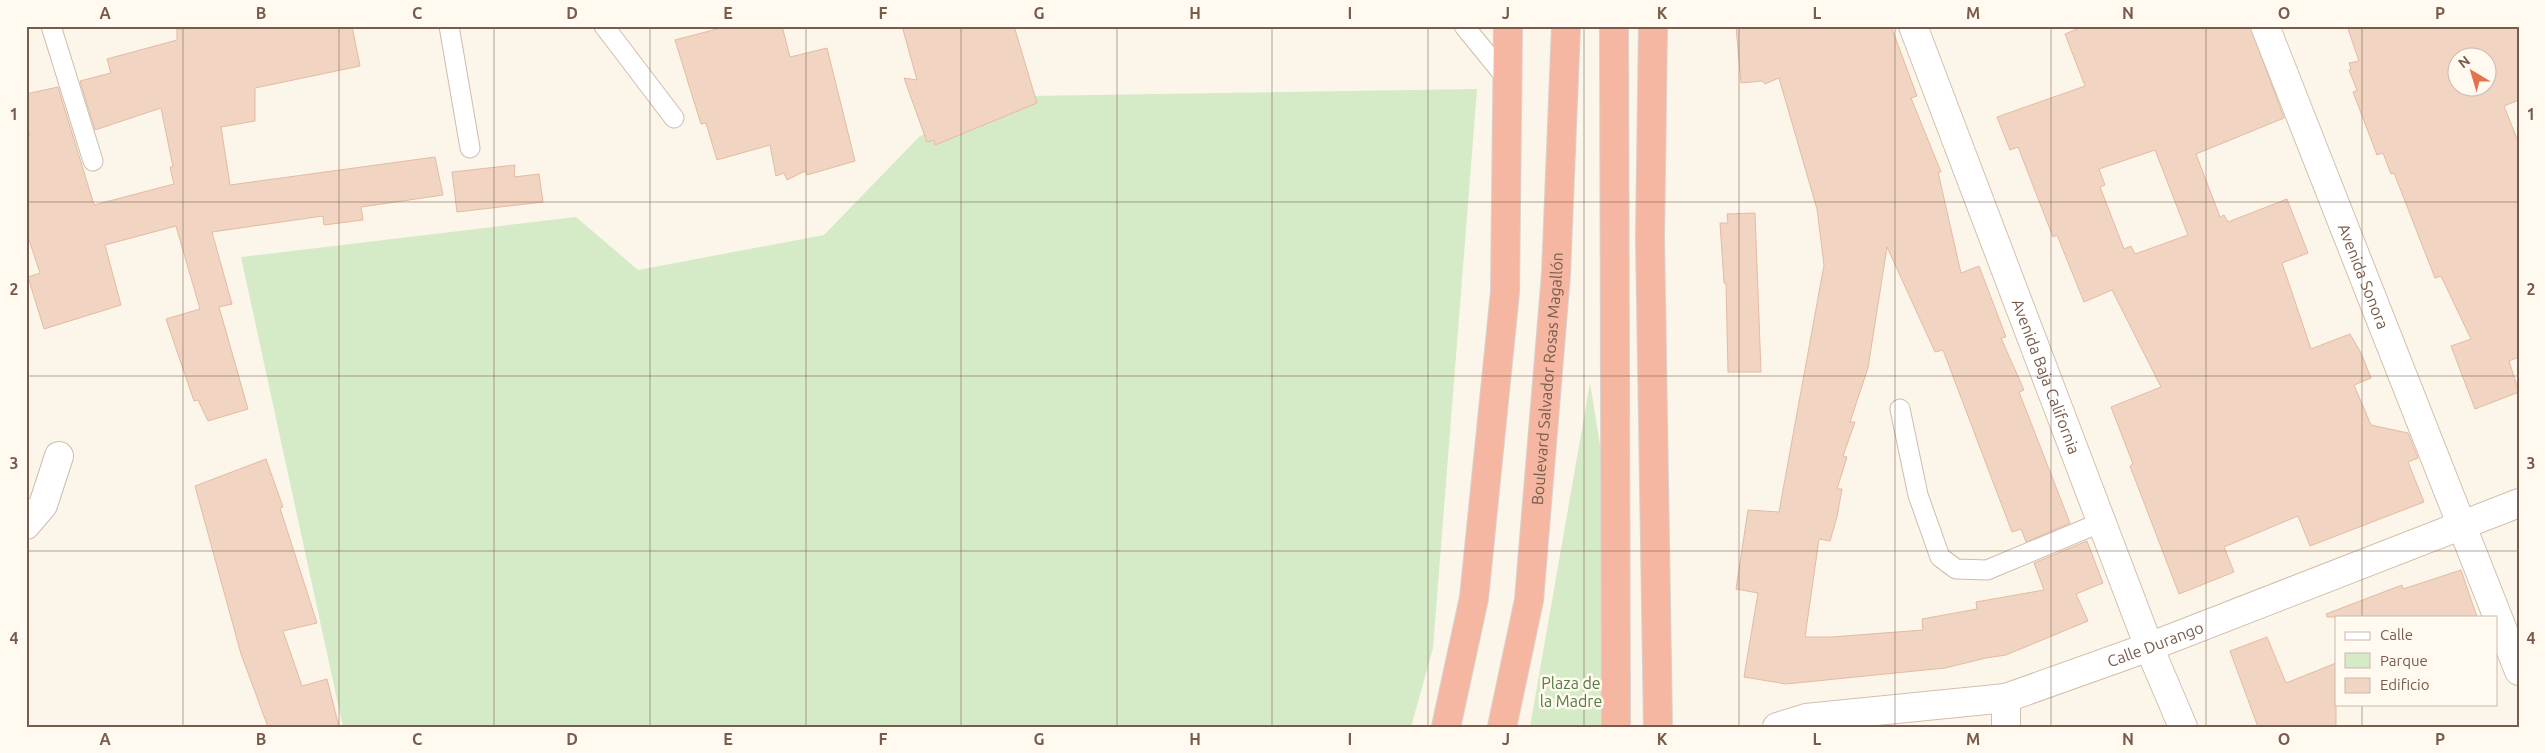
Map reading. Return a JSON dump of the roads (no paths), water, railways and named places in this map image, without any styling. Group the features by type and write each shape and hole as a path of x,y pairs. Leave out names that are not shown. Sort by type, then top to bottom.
{"highway":[{"path":"1446,727 1474,598 1505,292 1508,26"},
{"name":"Boulevard Salvador Rosas Magallón","path":"1502,727 1529,600 1556,274 1566,26"},
{"path":"1614,26 1616,727"},
{"path":"1653,26 1650,237 1658,727"}],"main road":[{"name":"Avenida Baja California","path":"1913,26 2149,646 2182,727"},
{"name":"Avenida Sonora","path":"2265,26 2460,526"},
{"path":"26,526 43,505 59,456"},
{"name":"Calle Durango","path":"1777,727 1806,718 2006,698 2149,646 2519,503"},
{"path":"2460,526 2497,616"},
{"path":"2498,619 2519,671"},
{"path":"2006,698 2006,727"}],"lane":[{"path":"51,26 93,160"},
{"path":"450,26 470,148"},
{"path":"604,26 674,118"},
{"path":"1464,26 1508,80"},
{"path":"1900,409 1918,495 1940,556 1956,569 1987,570 2102,522"}],"park label":[{"name":"Plaza de la Madre","path":"1571,692"}]}
